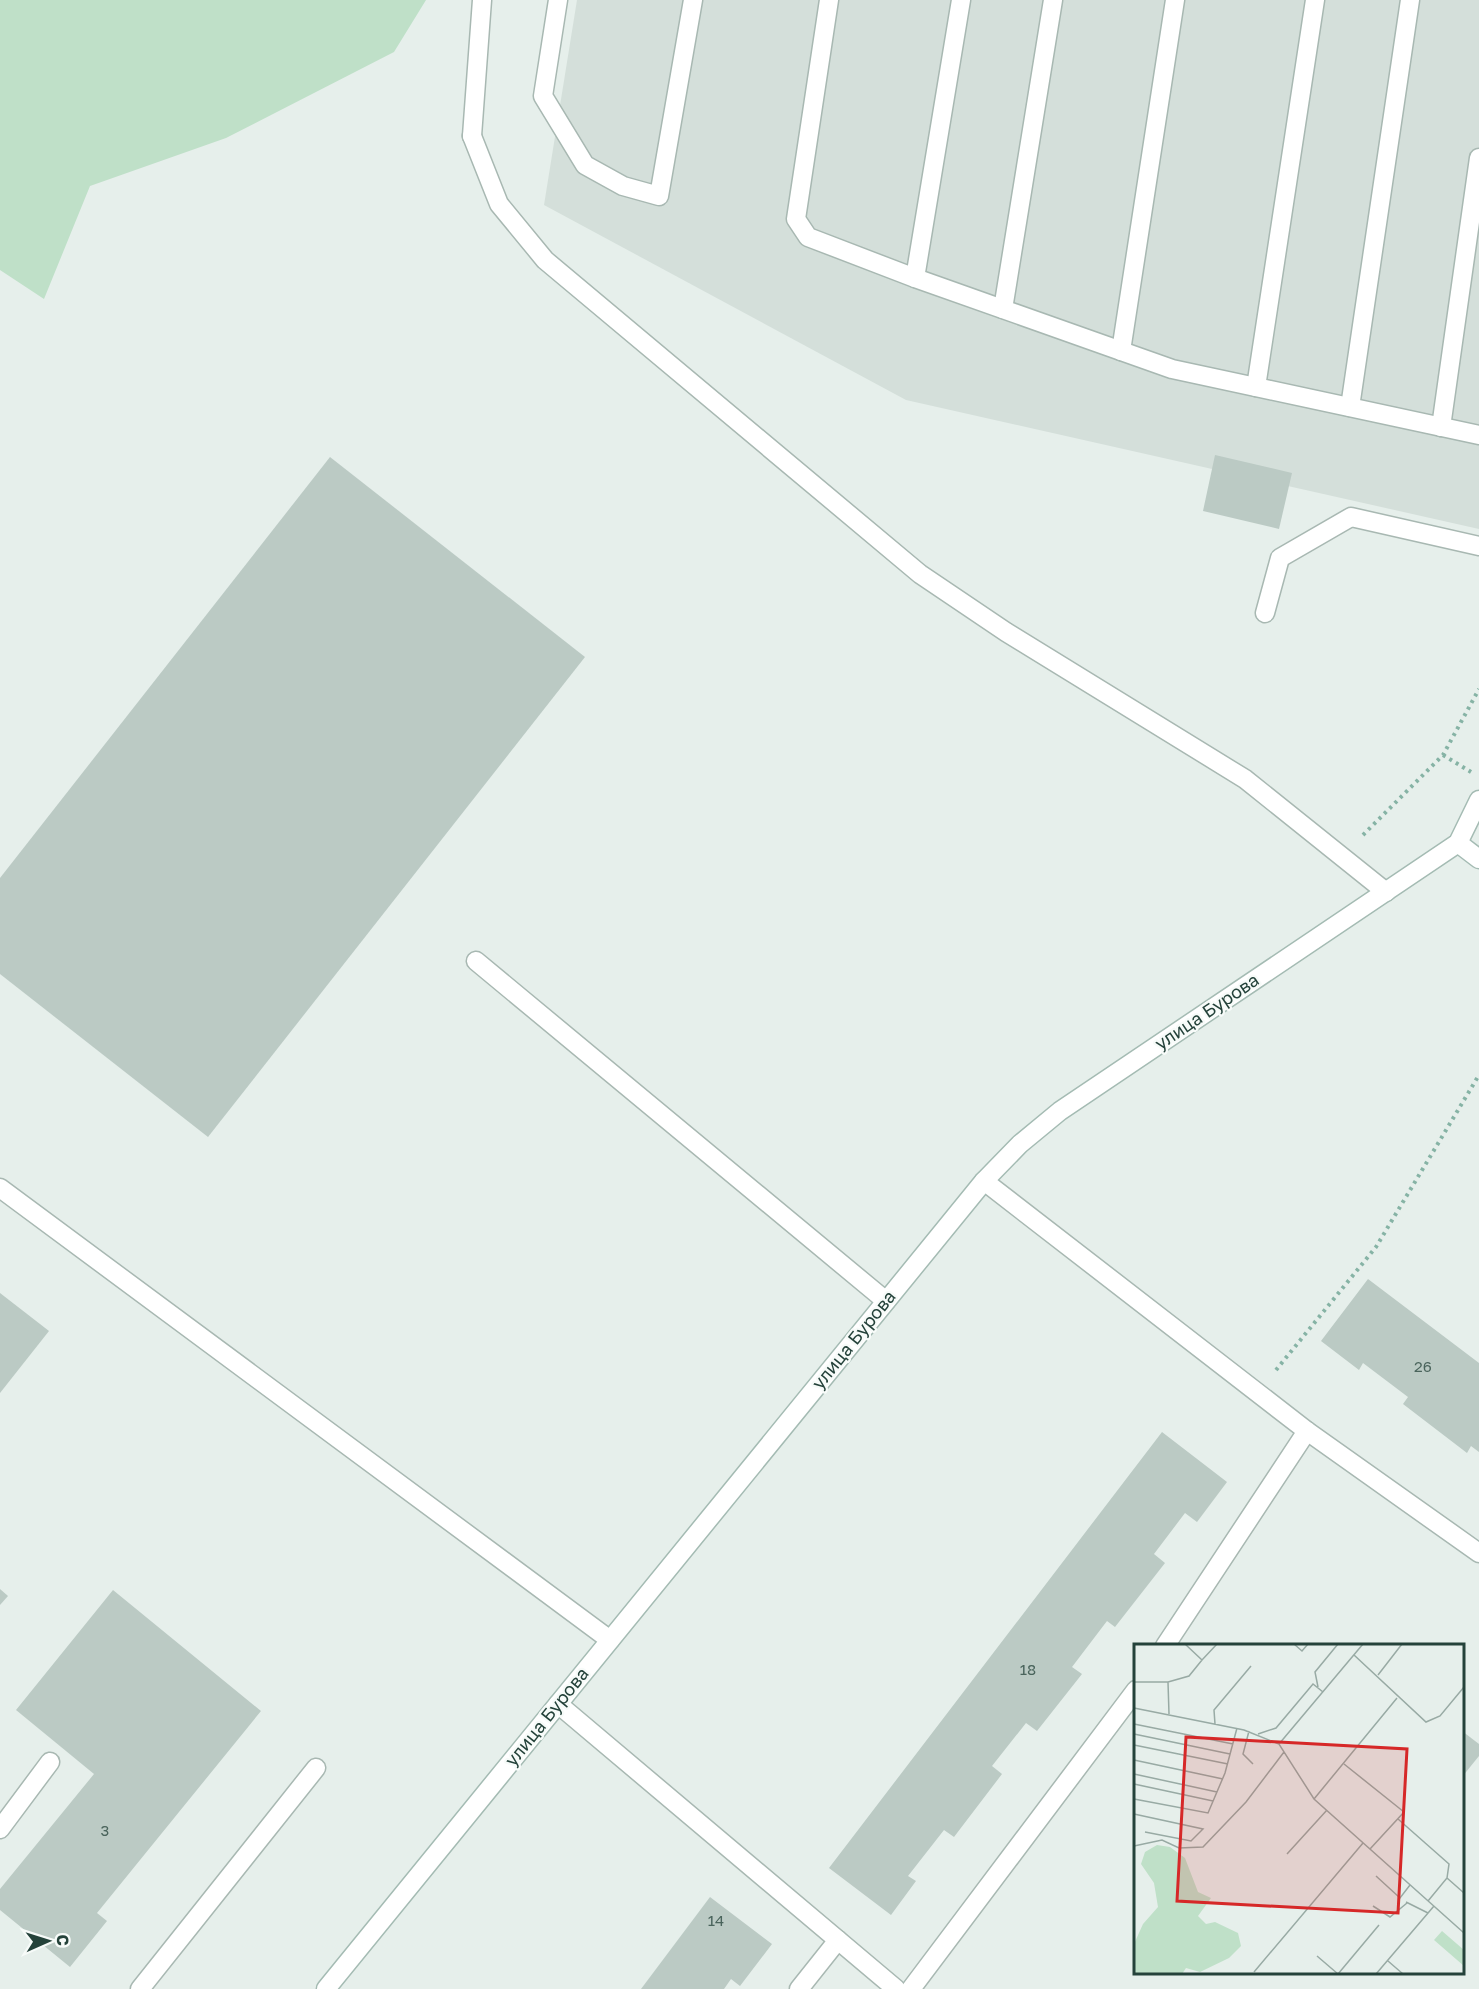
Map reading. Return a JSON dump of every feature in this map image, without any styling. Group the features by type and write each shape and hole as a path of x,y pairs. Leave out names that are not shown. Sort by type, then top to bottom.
{"main road":[{"path":"482,0 472,136 499,204 545,260 920,574 1006,633 1245,779 1386,892"},
{"path":"558,0 543,96 585,165 623,186 659,196 693,0"},
{"path":"829,0 796,219 808,237 915,278 1172,369 1479,435"},
{"path":"915,278 961,0"},
{"path":"1003,309 1053,0"},
{"path":"1121,351 1175,0"},
{"path":"1256,387 1315,0"},
{"path":"1350,408 1410,0"},
{"path":"1441,427 1479,158"},
{"path":"1264,613 1280,558 1351,517 1479,546"},
{"name":"улица Бурова","path":"326,1989 886,1301 984,1182 1020,1144 1060,1111 1458,843 1479,800"},
{"path":"1458,843 1479,859"},
{"path":"476,961 886,1301"},
{"path":"984,1182 1307,1431 1479,1553"},
{"path":"0,1188 610,1640"},
{"path":"1166,1644 1307,1431"},
{"path":"911,1989 1134,1693"},
{"path":"558,1704 896,1989"},
{"path":"0,1829 50,1762"},
{"path":"140,1989 316,1768"},
{"path":"800,1989 838,1940"}],"path":[{"path":"1341,856 1443,755 1479,689"},
{"path":"1443,755 1479,777"},
{"path":"1257,1393 1376,1247 1479,1075"}],"shaded area":[{"path":"577,0 1479,0 1479,529 906,400 544,205"}],"green space":[{"path":"0,0 426,0 394,52 226,138 90,186 44,299 0,270"}],"building":[{"path":"1215,455 1292,473 1279,529 1203,511"},
{"path":"330,457 585,657 208,1137 0,974 0,878"},
{"path":"1368,1279 1479,1363 1479,1452 1471,1446 1467,1453 1403,1404 1408,1397 1363,1363 1359,1370 1321,1341"},
{"path":"0,1293 49,1331 0,1393"},
{"path":"1162,1432 1227,1482 1197,1522 1185,1513 1154,1554 1165,1563 1115,1627 1107,1621 1072,1667 1082,1674 1037,1731 1026,1723 992,1766 1002,1774 954,1837 944,1830 908,1876 916,1881 891,1915 829,1868"},
{"path":"0,1589 8,1596 0,1605"},
{"path":"113,1590 261,1711 97,1913 107,1921 70,1967 0,1910 0,1889 94,1774 16,1710"},
{"path":"1464,1733 1479,1744 1479,1756 1464,1775"},
{"path":"710,1897 772,1944 740,1986 731,1979 724,1989 641,1989"}]}
